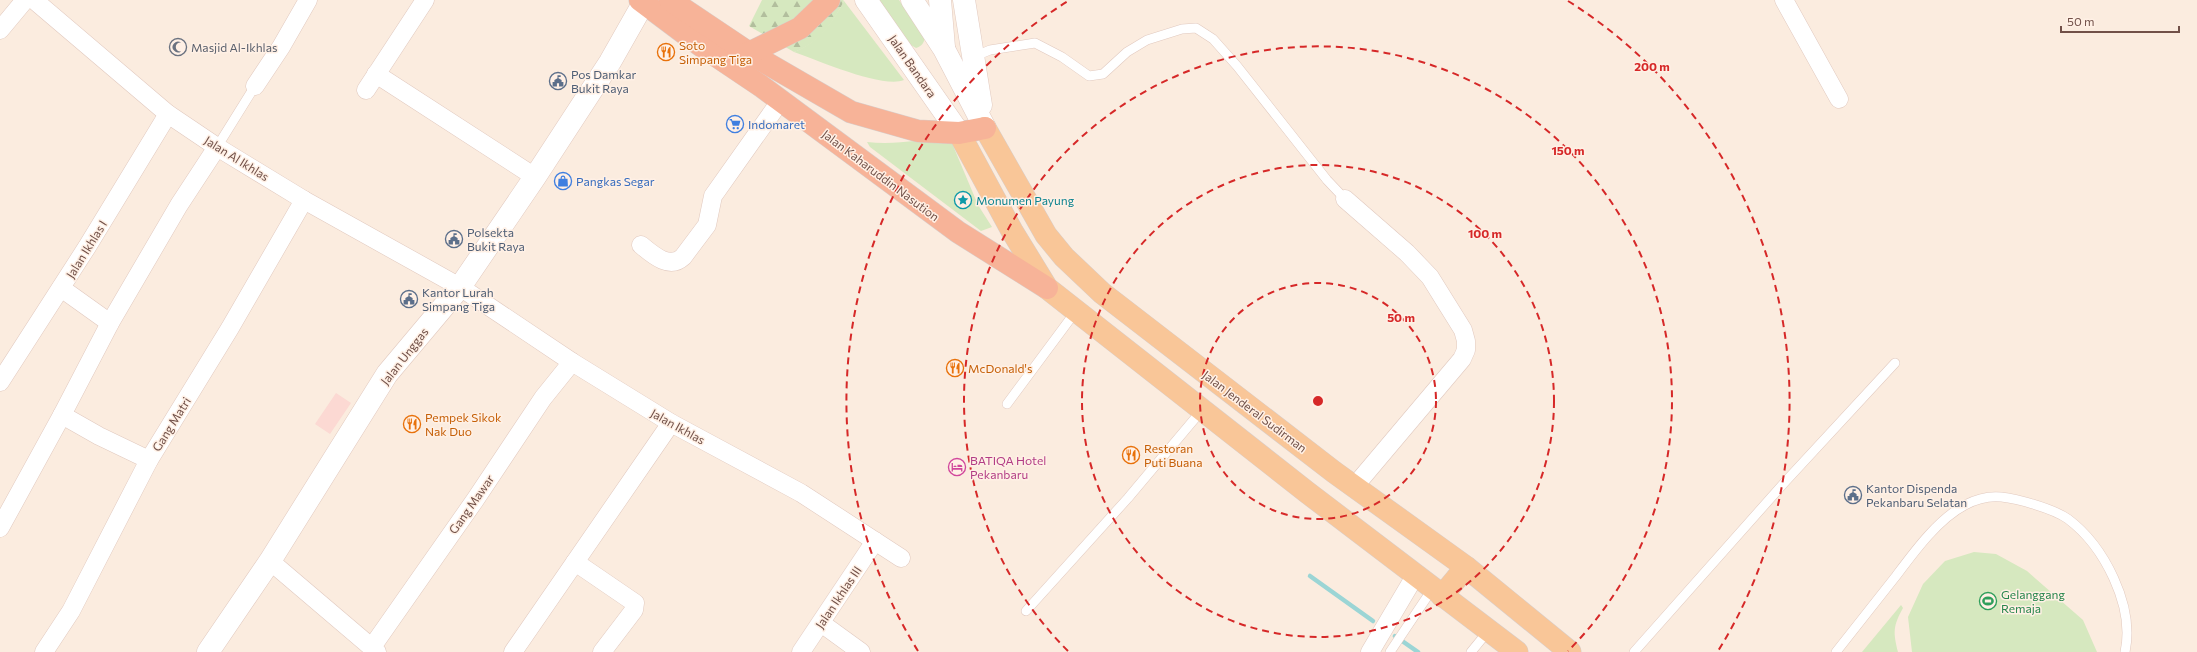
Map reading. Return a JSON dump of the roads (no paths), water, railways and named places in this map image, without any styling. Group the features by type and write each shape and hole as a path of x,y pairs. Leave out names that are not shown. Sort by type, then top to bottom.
{"highway":[{"path":"670,0 749,53 851,112 918,130 959,133 986,128"},
{"path":"749,53 800,28 829,0"},
{"name":"Jalan Kaharuddin Nasution","path":"642,1 700,45 781,100 958,232 1047,288"}],"main road":[{"name":"Jalan Jenderal Sudirman","path":"986,128 1046,235 1079,273 1182,356 1354,487 1466,568 1570,652"},
{"path":"959,133 1016,237 1047,288 1415,576 1517,652"},
{"path":"1437,592 1466,568"}],"street":[{"path":"0,30 25,0"},
{"name":"Jalan Al Ikhlas","path":"34,0 168,114 217,147 304,200 460,287"},
{"path":"255,86 281,47 308,0"},
{"path":"366,90 425,0"},
{"name":"Jalan Bandara","path":"866,0 959,133"},
{"path":"912,0 944,49 986,128"},
{"path":"940,0 944,49 959,133"},
{"path":"964,0 972,58 986,128"},
{"path":"1784,0 1839,99"},
{"name":"Jalan Unggas","path":"208,652 270,561 388,374 460,287 535,177 610,62 642,1"},
{"path":"376,74 535,177"},
{"path":"641,246 658,259 669,262 680,260 683,257 707,225 713,196 781,100"},
{"name":"Jalan Ikhlas I","path":"0,382 61,288 168,114"},
{"path":"0,528 62,415 110,323 179,205 217,147"},
{"path":"1344,199 1407,253 1430,277 1463,330 1466,341 1466,350 1462,359 1354,487"},
{"name":"Gang Matri","path":"44,652 71,611 149,460 230,328 304,200"},
{"name":"Jalan Ikhlas","path":"460,287 572,362 671,424 801,493 901,558"},
{"path":"61,288 110,323"},
{"name":"Gang Mawar","path":"374,650 543,398 572,362"},
{"path":"62,415 99,436 149,460"},
{"path":"513,652 671,424"},
{"name":"Jalan Ikhlas III","path":"801,652 875,541"},
{"path":"270,561 374,650"},
{"path":"575,562 635,603 634,610 602,652"},
{"path":"1370,652 1415,576"},
{"path":"821,624 861,652"}],"lane":[{"path":"972,58 990,50 1035,43 1062,57 1089,76 1103,74 1127,52 1147,40 1182,30 1196,28 1213,39 1237,66 1327,180 1344,199"},
{"path":"217,147 255,86"},
{"path":"1007,404 1076,311"},
{"path":"1634,652 1784,483 1895,363"},
{"path":"1026,611 1128,498 1202,410"},
{"path":"1836,652 1929,533 1964,505 1991,495 2009,498 2047,509 2067,518 2091,538 2110,570 2121,596 2126,617 2125,652"},
{"path":"1390,652 1406,626 1437,592"},
{"path":"1471,652 1489,630"}],"waterway":[{"path":"1310,576 1373,621"},
{"path":"1395,636 1418,652"}],"place":[{"name":"Masjid Al-Ikhlas","path":"178,47"},
{"name":"Soto Simpang Tiga","path":"666,52"},
{"name":"Pos Damkar Bukit Raya","path":"558,81"},
{"name":"Indomaret","path":"735,124"},
{"name":"Pangkas Segar","path":"563,181"},
{"name":"Monumen Payung","path":"963,200"},
{"name":"Polsekta Bukit Raya","path":"454,239"},
{"name":"Kantor Lurah Simpang Tiga","path":"409,299"},
{"name":"McDonald's","path":"955,368"},
{"name":"Pempek Sikok Nak Duo","path":"412,424"},
{"name":"Restoran Puti Buana","path":"1131,455"},
{"name":"BATIQA Hotel Pekanbaru","path":"957,467"},
{"name":"Kantor Dispenda Pekanbaru Selatan","path":"1853,495"},
{"name":"Gelanggang Remaja","path":"1988,601"}]}
